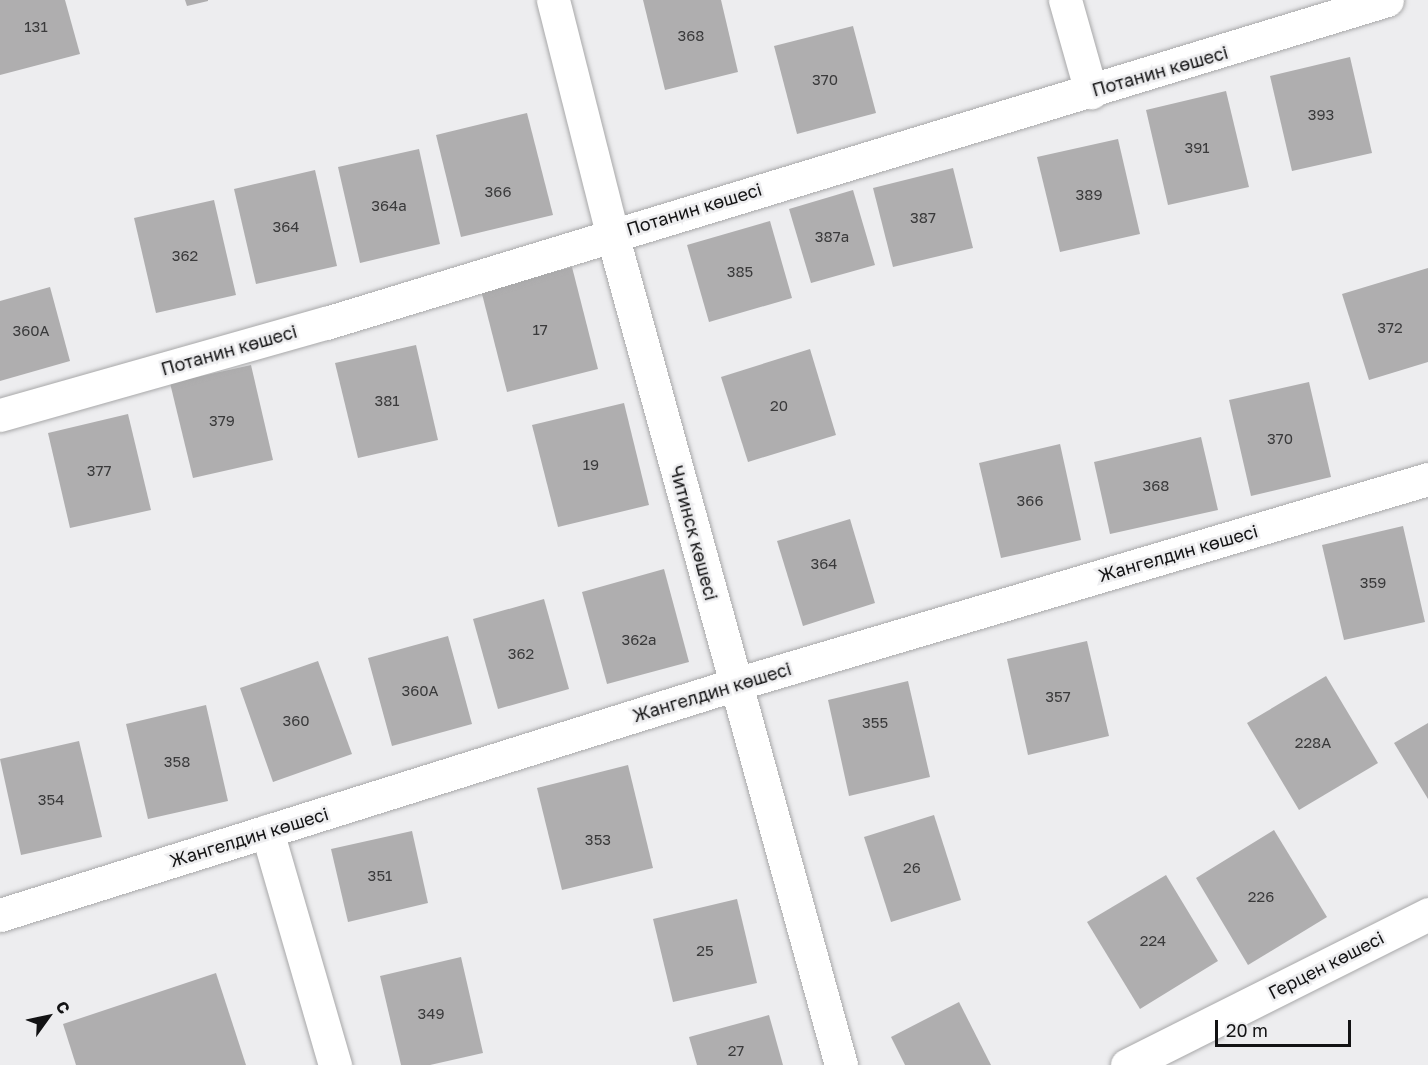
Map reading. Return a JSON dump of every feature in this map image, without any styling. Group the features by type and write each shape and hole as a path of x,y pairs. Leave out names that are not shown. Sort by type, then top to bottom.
{"street":[{"name":"Читинск көшесі","path":"554,0 612,234 840,1065"},
{"path":"1065,0 1091,92"},
{"name":"Потанин көшесі","path":"0,415 326,323 612,234 1091,92 1388,0"},
{"name":"Жангелдин көшесі","path":"0,915 735,684 1428,479"},
{"path":"267,831 335,1065"},
{"name":"Герцен көшесі","path":"1127,1065 1428,914"}],"building":[{"path":"0,0 65,0 80,54 0,75"},
{"path":"185,0 208,0 208,1 187,6"},
{"path":"643,0 721,0 738,72 665,90"},
{"path":"853,26 876,113 797,134 774,46"},
{"path":"1350,57 1372,153 1292,171 1270,76"},
{"path":"1226,91 1249,187 1168,205 1146,110"},
{"path":"527,113 553,215 461,237 436,135"},
{"path":"1118,139 1140,234 1060,252 1037,157"},
{"path":"419,149 440,244 360,263 338,167"},
{"path":"953,168 973,248 893,267 873,188"},
{"path":"315,170 337,266 256,284 234,189"},
{"path":"853,190 875,265 811,283 789,209"},
{"path":"214,200 236,295 156,313 134,218"},
{"path":"770,221 792,298 709,322 687,245"},
{"path":"572,267 598,369 507,392 481,290"},
{"path":"1428,268 1428,362 1369,380 1342,294"},
{"path":"50,287 70,361 0,381 0,301"},
{"path":"416,345 438,440 358,458 335,363"},
{"path":"810,349 836,435 748,462 721,377"},
{"path":"251,365 273,460 193,478 170,383"},
{"path":"1309,382 1331,477 1251,496 1229,400"},
{"path":"624,403 649,505 558,527 532,425"},
{"path":"128,414 151,510 70,528 48,433"},
{"path":"1201,437 1218,510 1110,534 1094,462"},
{"path":"1060,444 1081,540 1001,558 979,463"},
{"path":"850,519 875,603 803,626 777,541"},
{"path":"1403,526 1425,622 1344,640 1322,545"},
{"path":"664,569 689,662 607,684 582,592"},
{"path":"544,599 569,689 498,709 473,619"},
{"path":"448,636 472,724 392,746 368,658"},
{"path":"1087,641 1109,736 1028,755 1007,659"},
{"path":"318,661 352,754 273,782 240,688"},
{"path":"1326,676 1378,763 1299,810 1247,723"},
{"path":"908,681 930,777 849,796 828,700"},
{"path":"206,705 228,801 148,819 126,724"},
{"path":"1428,723 1428,799 1394,743"},
{"path":"79,741 102,837 21,855 0,759"},
{"path":"628,765 653,868 562,890 537,788"},
{"path":"934,815 961,900 891,922 864,837"},
{"path":"1274,830 1327,917 1248,965 1196,878"},
{"path":"412,831 428,903 348,922 331,849"},
{"path":"1166,875 1218,961 1140,1009 1087,922"},
{"path":"737,899 757,983 673,1002 653,919"},
{"path":"461,957 483,1053 430,1065 401,1065 380,976"},
{"path":"216,973 246,1065 76,1065 63,1024"},
{"path":"959,1002 991,1065 905,1065 891,1037"},
{"path":"769,1015 783,1065 697,1065 689,1037"}]}
